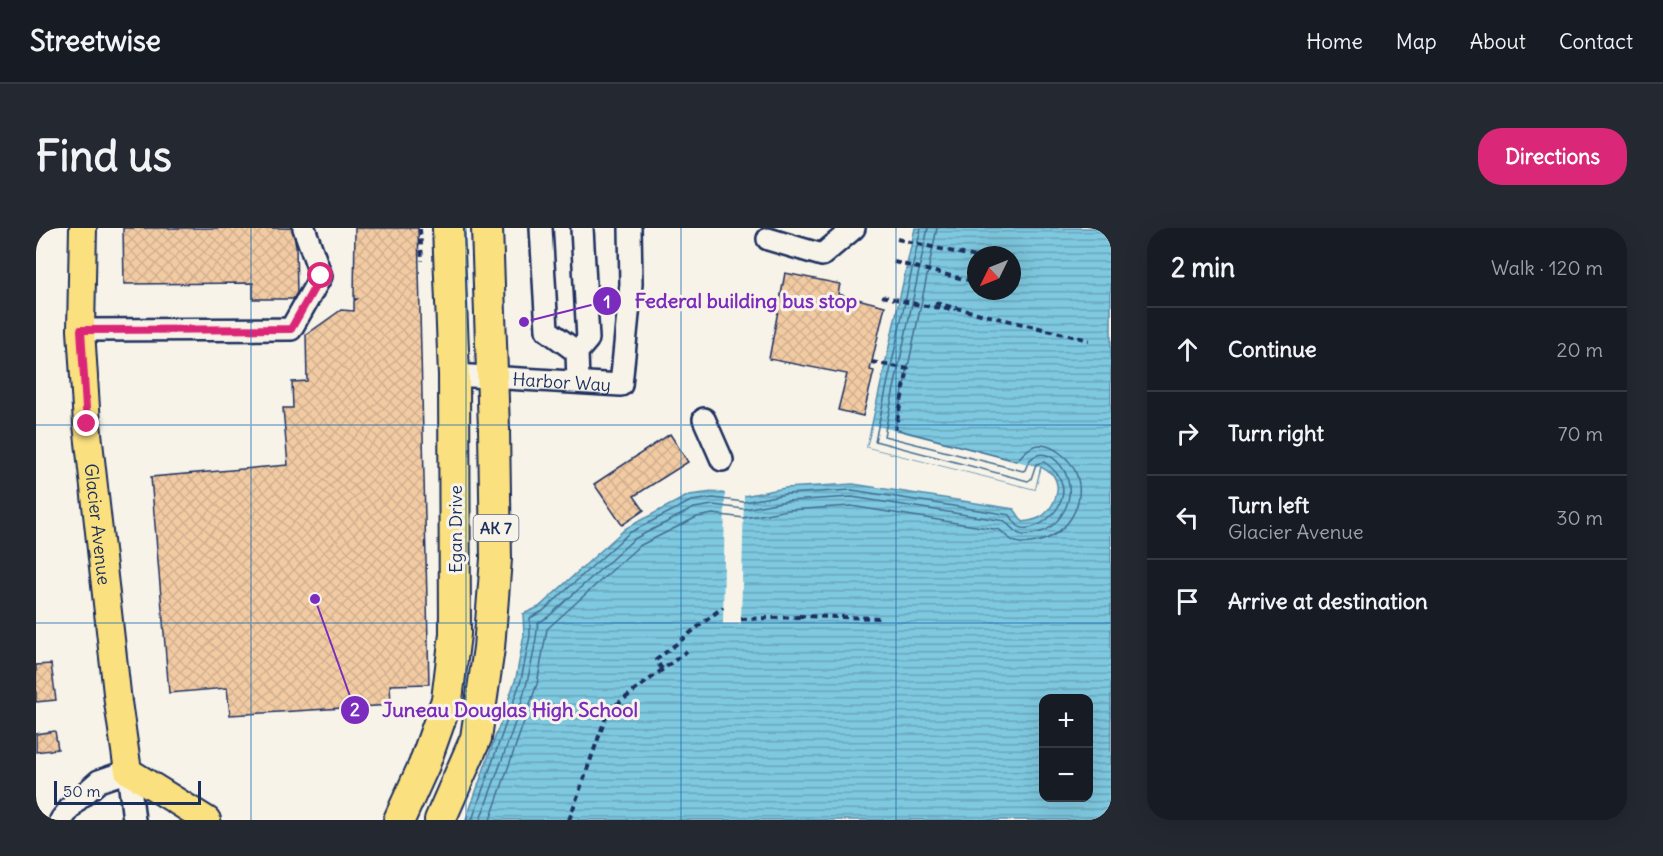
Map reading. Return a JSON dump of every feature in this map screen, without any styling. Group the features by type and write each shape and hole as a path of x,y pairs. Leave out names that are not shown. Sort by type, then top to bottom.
{"highway":[{"name":"Egan Drive","path":"399,820 424,765 447,700 455,634 454,375 434,228"},
{"name":"AK 7","path":"441,820 476,738 489,648 496,559 487,228"}],"main road":[{"name":"Glacier Avenue","path":"83,228 81,330 88,434 128,771"},
{"path":"128,771 207,820"}],"street":[{"path":"81,330 291,329 321,276 304,228"},
{"path":"541,228 547,330 577,352"},
{"path":"578,382 577,352 588,339 582,228"},
{"name":"Harbor Way","path":"454,375 621,385 631,284 630,228"},
{"path":"768,239 822,255 854,228"},
{"path":"704,419 722,460"},
{"path":"61,820 75,802 99,781 128,771"},
{"name":"Glacier Avenue","path":"128,771 134,820"}],"path":[{"path":"422,261 434,228"},
{"path":"897,238 967,255"},
{"path":"894,262 967,280"},
{"path":"882,296 920,305 978,313"},
{"path":"935,303 1089,340"},
{"path":"872,362 908,369 896,430"},
{"path":"662,669 656,660 723,607"},
{"path":"799,616 883,618"},
{"path":"741,619 818,616"},
{"path":"569,820 608,711 687,651"}],"water":[{"path":"915,228 1111,228 1111,820 466,820 516,678 524,635 523,614 539,607 626,528 689,495 713,492 744,496 785,488 853,484 1014,509 1023,522 1041,517 1053,504 1057,492 1056,480 1053,475 1041,467 1035,489 867,447"}],"pier":[{"path":"873,425 1040,467 1035,489 867,447"},
{"path":"723,490 747,492 744,496 741,624 723,624 725,494"}],"building":[{"path":"123,228 292,228 296,245 297,293 293,299 253,299 253,283 124,284"},
{"path":"355,228 418,228 429,684 390,685 391,705 230,715 227,688 169,693 151,477 288,465 283,408 293,408 292,382 307,381 306,335 341,310 354,311 354,301 357,299 354,299"},
{"path":"785,273 840,284 838,294 885,306 870,370 874,371 863,416 838,410 847,374 769,359"},
{"path":"670,434 688,462 634,496 644,510 622,525 594,484"},
{"path":"51,664 56,700 36,702 36,665"},
{"path":"55,731 58,749 36,752 36,734"}],"place":[{"name":"Federal building bus stop","path":"524,322"},
{"name":"Juneau Douglas High School","path":"315,599"}],"route":[{"path":"87,424 81,330 291,329 321,276"}]}
